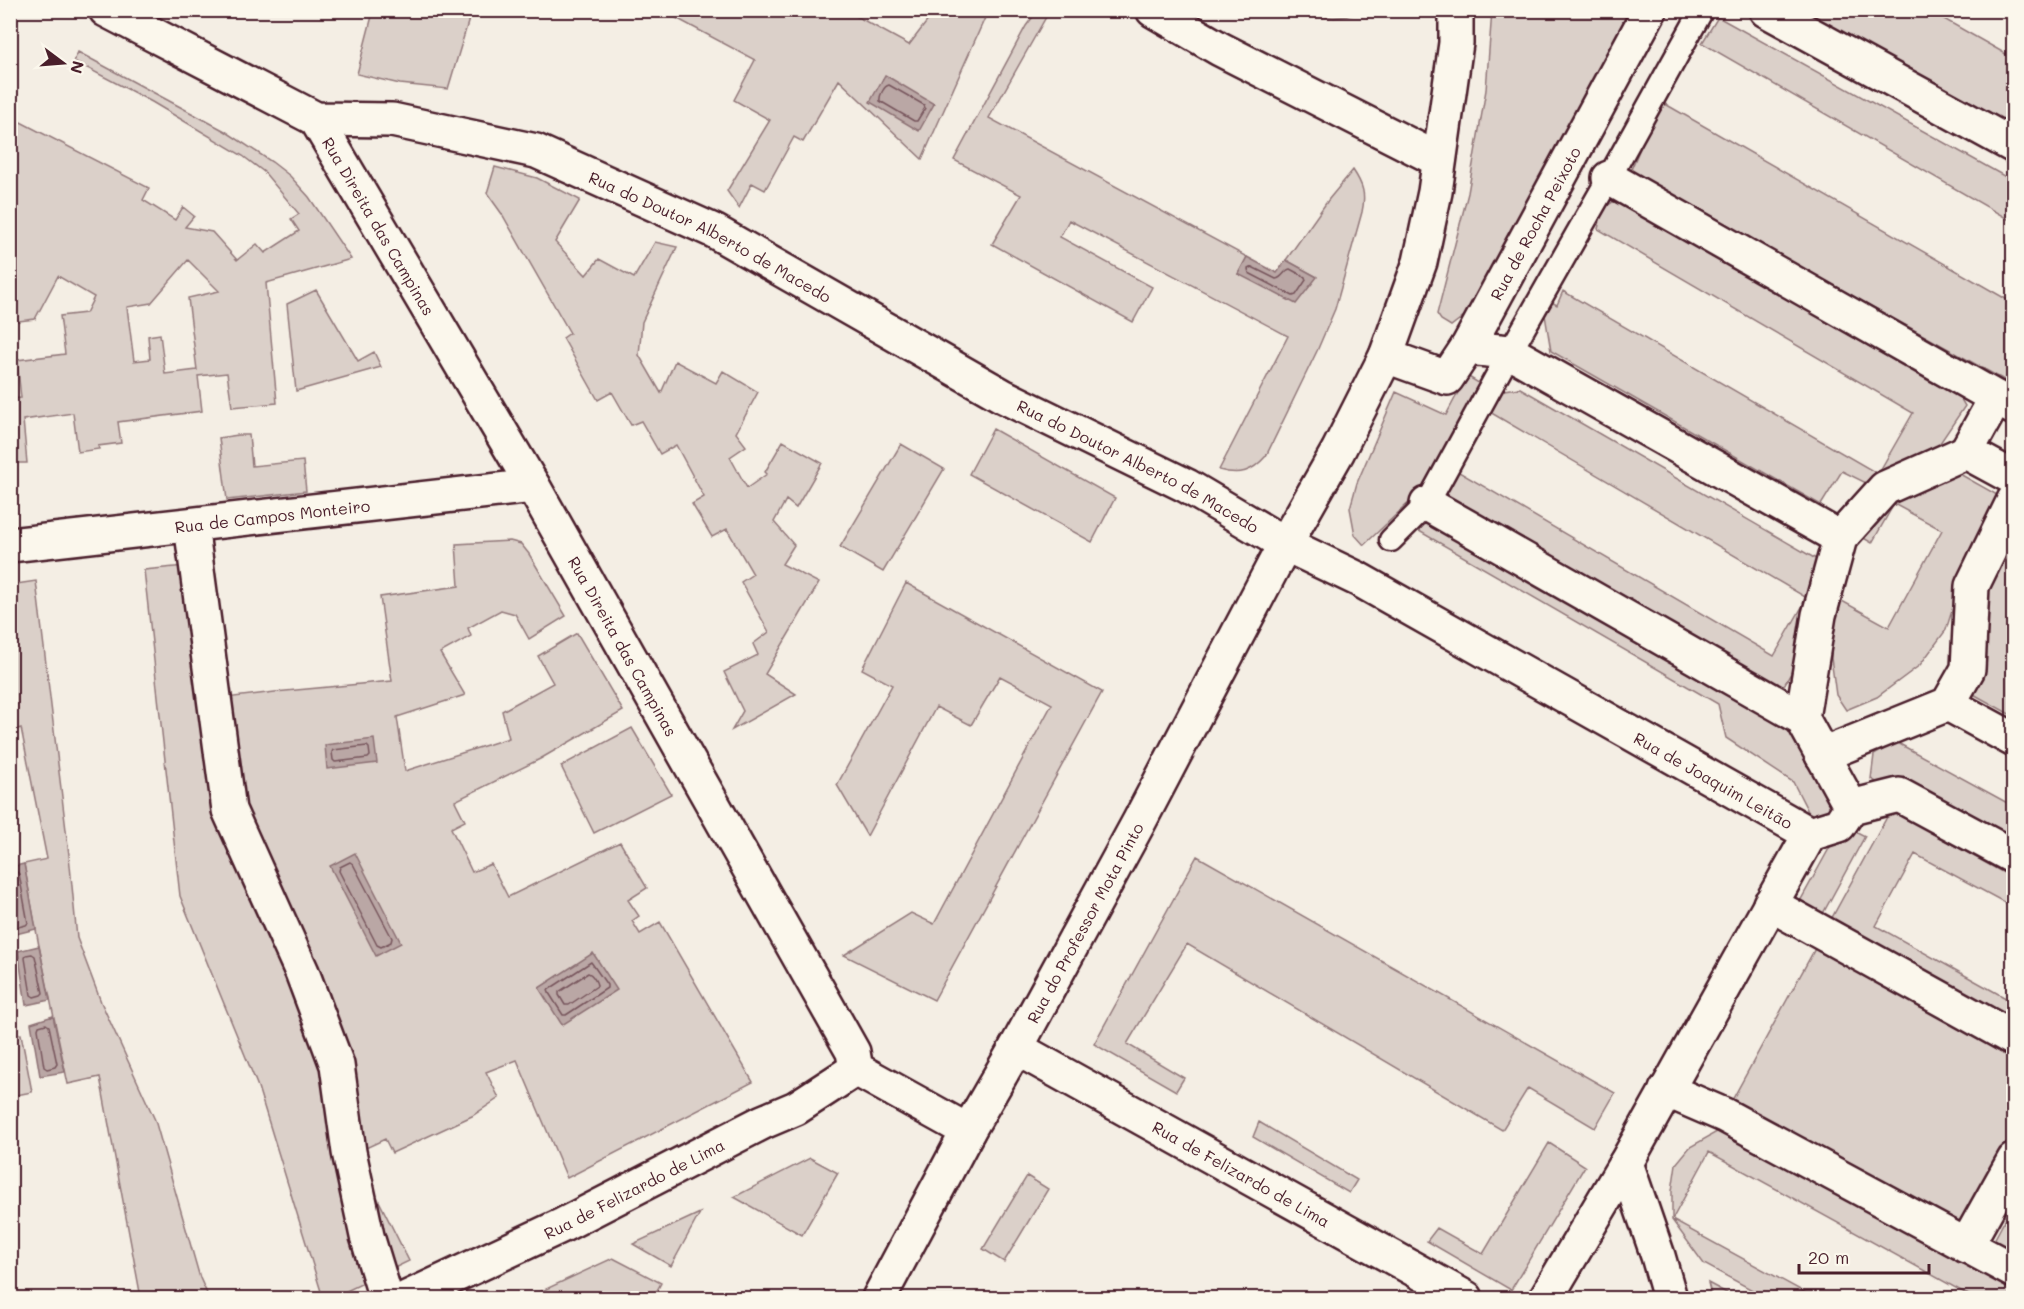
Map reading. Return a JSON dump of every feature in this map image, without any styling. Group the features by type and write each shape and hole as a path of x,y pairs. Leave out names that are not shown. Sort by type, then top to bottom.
{"street":[{"name":"Rua do Doutor Alberto de Macedo","path":"106,10 316,119 392,120 536,151 714,231 1003,396 1187,486 1285,544"},
{"path":"1153,10 1220,49 1439,160"},
{"path":"1285,544 1338,451 1386,356 1420,262 1435,192 1456,43 1456,10"},
{"name":"Rua de Rocha Peixoto","path":"1386,356 1447,378 1467,348 1650,10"},
{"path":"1766,10 2013,146"},
{"name":"Rua Direita das Campinas","path":"316,119 533,486 853,1052 856,1069"},
{"path":"1610,178 2005,403 1966,452 1886,488 1840,538 1819,615 1802,718"},
{"path":"1467,348 1510,352 1840,538"},
{"path":"1966,452 2013,478"},
{"name":"Rua de Campos Monteiro","path":"10,545 533,486"},
{"path":"1822,755 1948,704 1968,669 1972,586 2013,500"},
{"path":"1427,504 1802,718 1851,807"},
{"path":"191,525 229,810 302,972 337,1065 349,1152 367,1236 386,1299"},
{"name":"Rua de Joaquim Leitão","path":"1285,544 1358,579 1810,834 1626,1163 1546,1299"},
{"name":"Rua do Professor Mota Pinto","path":"879,1299 968,1131 1016,1048 1139,822 1285,544"},
{"path":"1948,704 2013,741"},
{"path":"1810,834 1839,825 1851,807 1899,795 2013,857"},
{"path":"1770,904 2013,1039"},
{"name":"Rua de Felizardo de Lima","path":"1016,1048 1466,1299"},
{"path":"856,1069 968,1131"},
{"name":"Rua de Felizardo de Lima","path":"407,1299 563,1225 764,1122 796,1108 856,1069"},
{"path":"1666,1090 1724,1115 2013,1271"},
{"path":"1966,1246 2013,1160"},
{"path":"1626,1163 1658,1256 1670,1299"}],"lane":[{"path":"1391,540 1427,504 1702,10"}],"shaded area":[{"path":"1050,10 989,118 1247,257 1238,274 1317,277 1286,260 1329,199 1353,170 1361,185 1364,195 1362,212 1335,309 1266,456 1251,469 1233,473 1219,470 1288,336 1069,220 1060,237 1152,287 1133,322 992,244 1021,195 954,160 1026,26 1035,14"},
{"path":"352,11 470,11 448,89 400,84 357,74 372,16"},
{"path":"663,11 847,11 909,45 935,11 988,11 922,159 839,80 803,142 794,137 765,190 752,183 739,208 727,191 770,120 734,100 755,60"},
{"path":"1304,11 1362,11 1347,16 1333,17 1319,16"},
{"path":"1492,11 1636,11 1469,312 1451,326 1441,320 1437,314 1468,193 1486,90"},
{"path":"1766,11 1930,11 2013,58 2013,146"},
{"path":"1718,17 2013,181 2013,222 1702,43"},
{"path":"78,52 225,131 272,162 290,176 309,197 351,259 266,283 277,403 232,407 227,373 198,376 202,411 118,422 121,443 98,446 99,449 78,452 73,413 23,420 27,463 15,463 10,399 21,398 17,360 65,354 60,316 86,313 94,297 58,276 35,319 11,322 11,117 149,188 143,200 175,220 183,207 194,216 185,227 212,232 237,260 257,244 265,253 299,231 291,219 299,214 264,172 243,156 152,102 74,61","holes":["188,260 219,291 188,298 197,370 165,374 160,334 148,336 150,359 134,361 127,307 151,303"]},
{"path":"1660,101 2013,303 2013,385 1630,172"},
{"path":"495,167 537,178 580,200 555,242 586,275 599,259 634,278 655,242 677,247 642,322 639,355 661,393 675,361 716,383 723,371 758,392 736,433 746,446 730,457 747,488 767,474 765,472 783,441 822,463 796,508 786,500 774,522 794,545 782,564 819,583 765,674 796,694 732,730 743,711 724,672 758,655 753,644 769,632 741,582 753,574 727,529 712,537 692,504 704,497 676,445 660,454 641,421 631,425 612,392 598,400 563,338 570,333 502,214 487,193"},
{"path":"1616,200 1929,381 1958,394 1965,406 1936,449 1870,485 1842,471 1821,505 1551,351 1542,297 1557,305 1563,291 1878,474 1913,413 1598,229 1603,208"},
{"path":"316,290 358,361 374,352 381,367 296,391 287,304"},
{"path":"1467,376 1482,385 1440,465 1417,495 1364,545 1355,535 1350,508 1357,483 1396,392 1446,415"},
{"path":"1520,388 1816,559 1800,657 1778,696 1450,500 1445,490 1454,469 1774,656 1807,598 1488,411 1503,390"},
{"path":"993,429 1115,498 1092,542 969,474"},
{"path":"249,435 252,466 303,461 306,491 227,500 219,438"},
{"path":"901,444 944,469 883,572 840,547"},
{"path":"1958,473 1999,496 1956,598 1946,630 1920,665 1877,697 1846,710 1836,695 1831,658 1833,596 1889,627 1942,530 1894,504 1872,543 1855,533 1887,500"},
{"path":"1430,515 1784,719 1827,793 1831,816 1813,821 1793,782 1726,738 1718,704 1419,531"},
{"path":"1997,535 2013,544 2013,716 1959,686"},
{"path":"510,541 521,544 529,554 566,616 529,639 515,614 501,610 468,628 471,636 440,653 465,695 397,717 405,771 509,738 502,711 553,683 538,656 577,633 623,711 540,759 455,801 465,821 451,828 472,872 491,864 508,897 620,842 647,888 628,900 639,916 632,921 640,934 660,922 753,1082 567,1178 517,1060 486,1072 499,1098 472,1116 392,1153 385,1139 355,1153 409,1261 332,1298 323,1298 258,1087 180,896 144,570 185,566 226,698 392,681 380,597 459,586 456,544"},
{"path":"36,581 77,938 101,1002 155,1120 200,1278 209,1298 141,1298 100,1077 68,1084 24,864 47,859 21,728 11,731 10,585"},
{"path":"906,583 1102,692 934,1000 844,955 911,913 934,924 1052,704 1000,676 971,725 936,707 867,836 837,785 892,685 862,669"},
{"path":"632,728 671,794 594,833 561,766"},
{"path":"1896,742 2013,806 2013,857 1937,816 1928,831 2013,878 2013,907 1915,854 1876,926 2013,1002 2013,1160 1966,1246 1724,1115 1899,795 1871,779 1874,755"},
{"path":"1853,830 1865,836 1821,917 1798,905 1836,836"},
{"path":"1197,856 1615,1093 1595,1128 1528,1088 1502,1130 1187,944 1127,1044 1184,1078 1176,1091 1094,1044"},
{"path":"21,1034 32,1092 11,1096 11,1035"},
{"path":"1259,1122 1357,1180 1349,1193 1253,1137"},
{"path":"1722,1129 2013,1290 2013,1298 1974,1298 1709,1152 1672,1220 1672,1191 1676,1164 1690,1147"},
{"path":"1549,1143 1585,1166 1511,1290 1427,1241 1437,1228 1483,1254"},
{"path":"810,1158 838,1173 802,1235 734,1197"},
{"path":"1027,1176 1048,1189 1004,1262 983,1249"},
{"path":"2013,1205 2013,1256 1992,1244"},
{"path":"700,1213 671,1266 633,1244"},
{"path":"1672,1220 1815,1298 1767,1298 1704,1264"},
{"path":"613,1258 661,1283 653,1298 530,1298 531,1296"},
{"path":"1708,1283 1736,1298 1712,1298"}],"water":[{"path":"885,75 934,104 919,131 870,102"},
{"path":"1247,257 1277,273 1286,260 1317,277 1296,304 1238,274"},
{"path":"374,739 377,763 327,769 325,745"},
{"path":"355,853 401,943 376,956 330,866"},
{"path":"24,864 36,929 12,935 11,867"},
{"path":"39,946 50,1000 26,1005 18,951"},
{"path":"593,953 617,990 562,1025 539,988"},
{"path":"53,1016 65,1072 40,1076 31,1023"}]}
